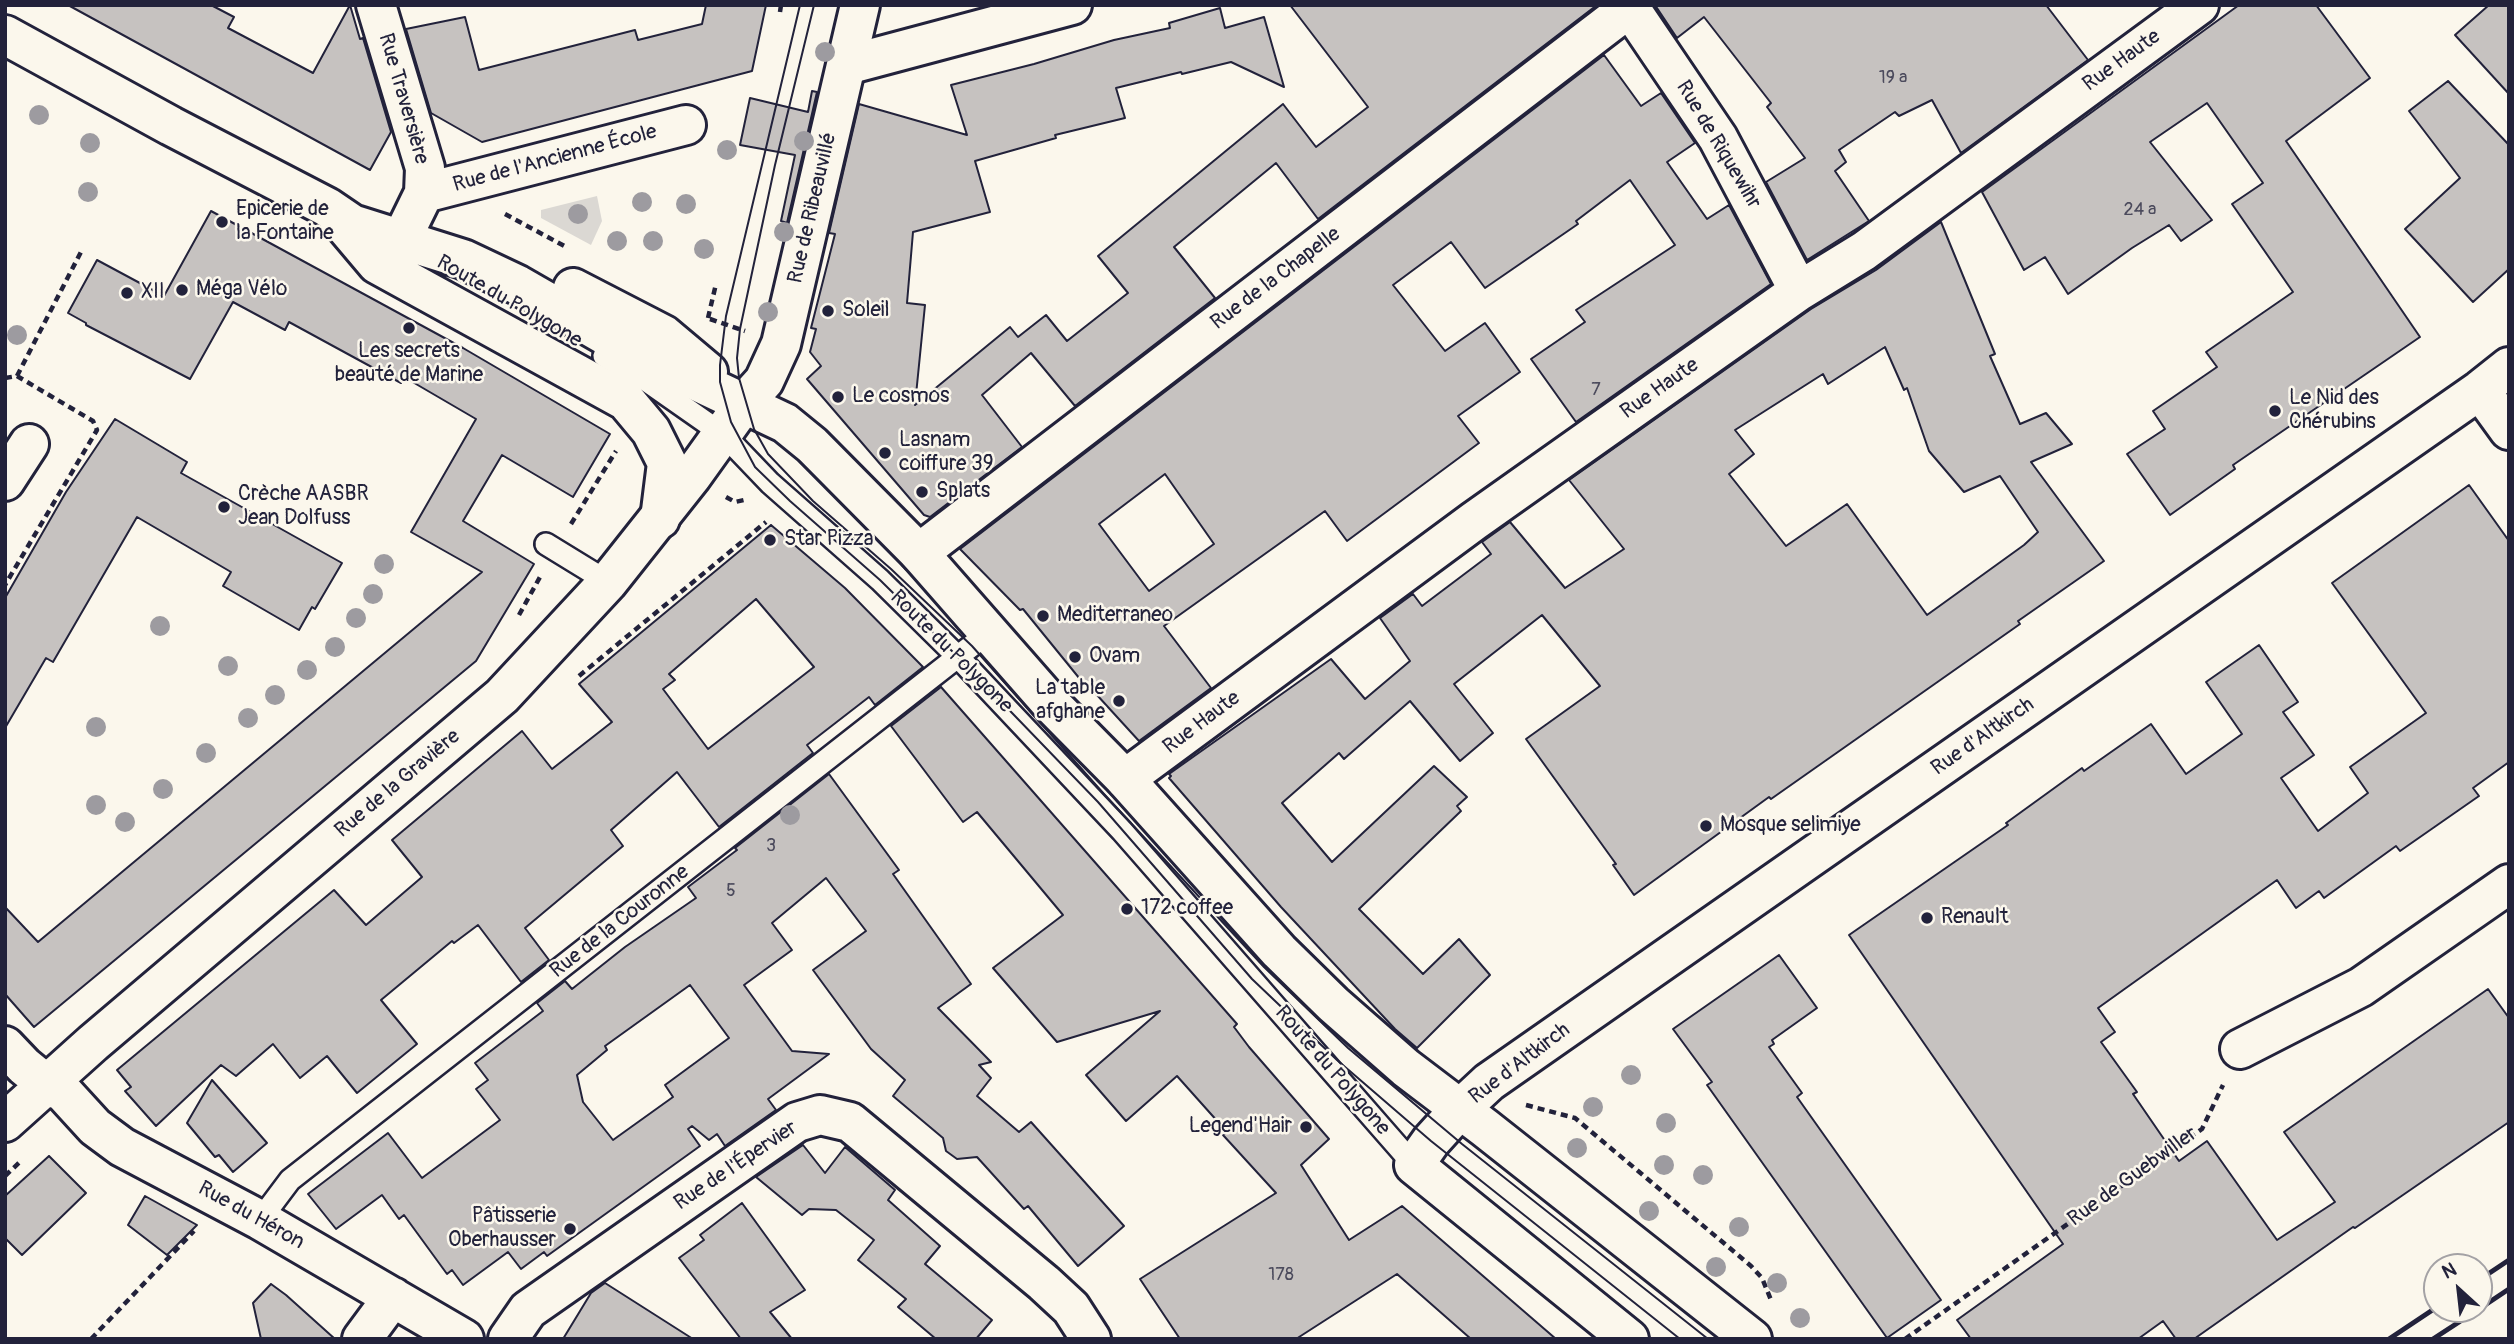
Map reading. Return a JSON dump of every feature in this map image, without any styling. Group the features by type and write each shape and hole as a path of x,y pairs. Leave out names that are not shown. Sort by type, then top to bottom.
{"street":[{"name":"Rue Traversière","path":"376,5 425,169 413,217"},
{"name":"Rue de Ribeauvillé","path":"745,402 764,381 781,344 860,5"},
{"path":"847,65 1072,5"},
{"name":"Rue Haute","path":"1125,779 1474,521 1799,290 1864,251 2199,5"},
{"name":"Rue de Riquewihr","path":"1630,6 1718,138 1799,290"},
{"name":"Rue de la Chapelle","path":"919,553 1630,6"},
{"name":"Route du Polygone","path":"5,35 171,126 331,209 377,264 626,401 651,431 667,463 660,519"},
{"name":"Rue de l'Ancienne École","path":"413,217 686,125"},
{"name":"Route du Polygone","path":"331,209 365,207 413,217 479,238 664,335 745,402 785,423 812,445 919,553 1054,707 1125,779 1279,951 1315,986 1406,1068 1752,1339"},
{"path":"2495,378 2509,430"},
{"name":"Rue d'Altkirch","path":"1460,1109 1489,1082 2495,378"},
{"name":"Rue de la Gravière","path":"5,1122 46,1084 502,696 608,582 724,435 745,402"},
{"path":"5,481 29,444"},
{"path":"2240,1049 2361,987 2509,884"},
{"name":"Rue du Héron","path":"5,1046 46,1084 63,1092 95,1127 122,1147 260,1220 464,1339"},
{"path":"1414,1165 1460,1109"},
{"name":"Rue de l'Épervier","path":"508,1339 528,1310 797,1122 820,1115 850,1122 1044,1283 1071,1308 1086,1337"},
{"name":"Route du Polygone","path":"1414,1165 1629,1339"},
{"path":"362,1339 393,1297"}],"lane":[{"name":"Route du Polygone","path":"413,217 724,435 770,483 880,580 959,658 1122,831 1414,1165"},
{"path":"551,547 608,582"},
{"name":"Rue de la Couronne","path":"260,1220 290,1180 988,633"}],"path":[{"path":"17,376 83,248"},
{"path":"708,318 716,284"},
{"path":"698,316 755,334"},
{"path":"551,547 620,445"},
{"name":"Rue de Guebwiller","path":"1905,1339 2202,1129 2240,1049"},
{"path":"1489,1082 1517,1103 1575,1118 1751,1266 1762,1278 1772,1303"},
{"path":"92,1339 223,1200"}],"shaded area":[{"path":"597,196 602,221 591,245 541,218 541,210"}],"building":[{"path":"68,5 211,5 234,17 228,28 313,73 350,5 360,39 363,38 391,132 370,170"},
{"path":"706,5 766,5 752,71 482,142 431,113 406,29 465,17 479,70 635,30 638,40 702,24"},
{"path":"1290,5 1597,5 1318,219 1276,163 1174,247 1215,298 1075,406 1031,353 982,395 1022,447 930,517 924,515 807,379 821,366 810,352 816,329 811,328 835,234 829,233 859,104 967,135 951,85 1114,40 1170,28 1169,23 1220,8 1225,28 1264,17 1284,87 1231,62 1182,74 1181,72 1116,88 1125,118 1055,135 1056,138 975,161 990,212 913,232 907,303 925,305 915,405 1010,327 1018,337 1046,315 1067,341 1128,293 1098,256 1283,104 1316,147 1368,107"},
{"path":"1655,5 2046,5 2088,60 1961,153 1932,100 1899,116 1895,112 1839,150 1846,162 1835,171 1869,221 1807,260 1766,182 1805,158 1767,107 1771,103 1704,17 1677,38"},
{"path":"2239,5 2316,5 2370,78 2286,141 2420,337 2233,465 2235,469 2170,515 2127,454 2165,429 2153,411 2217,367 2206,352 2293,292 2232,204 2263,183 2207,103 2150,142 2212,220 2181,241 2169,225 2068,294 2045,257 2024,270 1982,192"},
{"path":"2489,5 2509,5 2509,94 2455,35"},
{"path":"1604,55 1641,106 1661,93 1695,143 1667,162 1707,219 1729,205 1771,284 1576,422 1531,359 1585,322 1576,310 1675,245 1630,180 1576,221 1578,224 1485,288 1451,242 1393,285 1445,351 1485,323 1520,372 1458,416 1479,443 1347,541 1325,511 1164,626 1211,688 1139,741 1086,683 1084,684 1023,609 1020,610 960,549","holes":["1165,474 1214,544 1149,591 1099,524"]},
{"path":"2448,81 2509,145 2509,269 2473,302 2405,229 2460,178 2409,111"},
{"path":"812,91 817,92 787,223 781,221 795,155 740,145 750,98 808,112"},
{"path":"211,211 463,348 610,434 573,497 502,455 463,521 534,564 476,661 34,1027 5,994 5,907 38,942 482,572 411,532 476,419 404,377 401,383 289,322 285,330 233,302 190,379 68,313 97,260 164,296"},
{"path":"1941,222 1995,354 1990,356 2020,424 2046,413 2072,444 2031,462 2104,561 2018,621 2020,624 1771,799 1769,797 1634,895 1613,865 1616,864 1526,739 1600,686 1542,615 1454,684 1493,733 1460,761 1410,701 1344,759 1339,753 1282,803 1332,862 1434,766 1467,797 1457,806 1461,811 1359,909 1423,974 1459,939 1490,975 1417,1048 1395,1029 1281,907 1169,778 1169,774 1331,659 1365,699 1410,661 1380,618 1413,594 1422,606 1491,554 1482,542 1510,522 1565,588 1624,549 1569,480 1811,309 1876,270","holes":["1885,347 1904,390 1907,388 1929,451 1964,492 2000,476 2038,532 1927,615 1847,504 1786,546 1729,474 1754,454 1735,430 1823,374 1828,384"]},
{"path":"115,419 187,462 181,473 342,563 315,609 312,607 299,630 223,586 231,572 137,517 53,662 46,658 5,728 5,598 66,492"},
{"path":"2469,485 2509,541 2509,762 2473,788 2479,796 2400,851 2396,846 2324,898 2319,891 2296,908 2277,880 2098,1008 2115,1032 2101,1042 2137,1092 2133,1094 2179,1161 2207,1141 2277,1240 2335,1202 2284,1132 2488,989 2509,1018 2509,1122 2194,1339 2176,1339 2163,1321 2138,1339 1971,1339 1957,1320 2063,1244 1849,935 2008,825 2006,823 2082,768 2084,771 2151,724 2186,774 2242,734 2206,682 2259,645 2298,702 2283,712 2314,755 2281,778 2318,831 2368,793 2350,767 2426,713 2332,583"},
{"path":"771,525 845,588 923,667 875,705 869,697 807,745 813,753 719,827 677,772 611,830 623,846 525,928 549,960 521,982 478,925 454,943 452,941 381,1000 417,1044 357,1093 327,1056 300,1078 273,1044 236,1076 221,1065 156,1126 125,1091 131,1087 117,1070 334,890 366,925 422,877 392,840 522,731 552,769 612,722 579,684","holes":["756,599 814,667 708,749 663,689 675,680 669,674"]},
{"path":"941,687 1237,1024 1234,1027 1249,1047 1329,1139 1301,1165 1349,1240 1402,1206 1556,1339 1471,1339 1397,1274 1296,1339 1180,1339 1140,1279 1276,1193 1223,1135 1227,1132 1177,1076 1126,1121 1086,1075 1160,1011 1057,1042 993,968 1063,915 977,812 963,822 891,726"},
{"path":"829,774 899,870 893,874 971,984 938,1008 991,1062 979,1065 991,1078 977,1096 1019,1132 1031,1122 1124,1226 1078,1266 1028,1206 1024,1209 977,1157 957,1159 946,1151 943,1138 893,1096 905,1080 871,1049 813,970 866,931 826,878 772,923 792,950 744,985 792,1051 829,1054 768,1099 776,1110 725,1146 717,1134 709,1140 692,1126 688,1129 700,1146 547,1256 544,1252 521,1269 508,1252 463,1285 452,1270 447,1274 404,1215 399,1219 382,1195 336,1229 308,1194 388,1133 422,1178 500,1120 476,1089 488,1080 475,1063 543,1011 537,1003 565,981 572,989 625,947 696,898 688,887 737,850 735,848","holes":["690,985 729,1038 665,1085 673,1097 613,1140 583,1102 577,1075 607,1050 605,1046"]},
{"path":"1779,955 1817,1008 1772,1040 1774,1044 1769,1047 1802,1093 1797,1097 1941,1300 1887,1338 1707,1085 1712,1082 1673,1029"},
{"path":"212,1080 267,1143 233,1172 219,1155 215,1157 187,1123"},
{"path":"803,1145 825,1173 845,1147 895,1190 888,1200 940,1246 925,1264 992,1320 976,1339 936,1339 898,1307 906,1299 858,1260 874,1240 836,1210 809,1209 802,1215 756,1177"},
{"path":"49,1156 86,1193 22,1255 5,1238 5,1196"},
{"path":"145,1196 197,1225 167,1255 128,1225"},
{"path":"742,1203 805,1290 770,1312 792,1339 741,1339 679,1258 704,1240 700,1235"},
{"path":"605,1283 693,1339 563,1339 591,1293"},
{"path":"271,1284 335,1339 261,1339 253,1303"}],"tram line":[{"path":"800,5 726,316 720,365 720,382 731,422 755,467 880,580 959,658 1098,802 1252,979 1337,1060 1431,1141 1680,1339"},
{"path":"814,5 775,165 740,329 737,358 739,378 754,429 768,454 813,501 891,569 972,646 1264,967 1348,1048 1462,1144 1708,1339"}],"railway":[{"path":"2493,1271 2509,1260"},
{"path":"2493,1300 2509,1289"},
{"path":"2389,1339 2423,1316"},
{"path":"2433,1339 2458,1323"}],"place":[{"name":"Epicerie de la Fontaine","path":"222,222"},
{"name":"Méga Vélo","path":"182,290"},
{"name":"XII","path":"127,293"},
{"name":"Soleil","path":"828,311"},
{"name":"Les secrets beauté de Marine","path":"409,328"},
{"name":"Le cosmos","path":"838,397"},
{"name":"Le Nid des Chérubins","path":"2275,411"},
{"name":"Lasnam coiffure 39","path":"885,453"},
{"name":"Splats","path":"922,492"},
{"name":"Crèche AASBR Jean Dolfuss","path":"224,507"},
{"name":"Star Pizza","path":"770,540"},
{"name":"Mediterraneo","path":"1043,616"},
{"name":"Ovam","path":"1075,657"},
{"name":"La table afghane","path":"1119,701"},
{"name":"Mosque selimiye","path":"1706,826"},
{"name":"172 coffee","path":"1127,909"},
{"name":"Renault","path":"1927,918"},
{"name":"Legend'Hair","path":"1306,1127"},
{"name":"Pâtisserie Oberhausser","path":"570,1229"}]}
